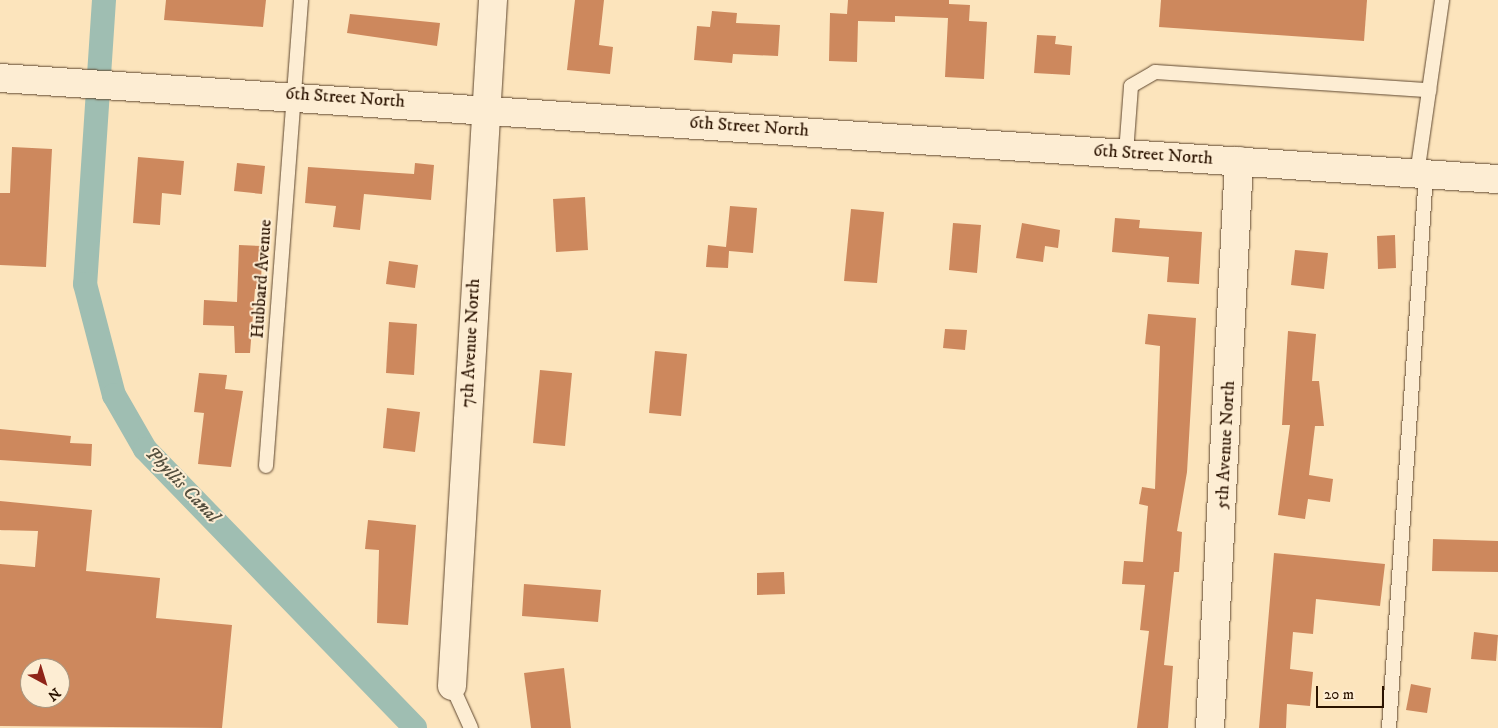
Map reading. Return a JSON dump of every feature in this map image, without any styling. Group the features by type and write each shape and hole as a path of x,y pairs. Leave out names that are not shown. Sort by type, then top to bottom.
{"street":[{"name":"7th Avenue North","path":"452,686 484,108 493,0"},
{"name":"6th Street North","path":"0,78 294,94 1498,179"},
{"name":"5th Avenue North","path":"1210,728 1239,161"}],"lane":[{"name":"Hubbard Avenue","path":"266,466 301,0"},
{"path":"1389,728 1421,174 1429,90 1442,0"},
{"path":"1126,153 1130,86 1155,72 1429,90"},
{"path":"452,686 471,728"}],"building":[{"path":"166,0 266,0 263,27 164,20"},
{"path":"575,0 604,0 599,45 613,47 610,74 567,70"},
{"path":"848,0 949,0 949,4 970,5 969,21 987,22 984,79 945,77 948,18 895,16 895,22 858,21 857,62 829,61 830,13 847,14"},
{"path":"1161,0 1367,0 1364,41 1159,27"},
{"path":"712,11 737,13 736,23 780,25 778,56 733,54 732,63 694,60 697,26 710,27"},
{"path":"350,14 440,23 437,46 347,33"},
{"path":"1037,35 1056,36 1055,44 1072,46 1070,75 1034,73"},
{"path":"12,147 52,149 46,267 0,265 0,193 10,193"},
{"path":"138,157 184,161 181,195 162,193 160,225 133,223"},
{"path":"237,163 265,166 262,194 234,191"},
{"path":"415,163 434,165 431,200 364,194 360,230 333,227 336,206 305,203 308,167 414,174"},
{"path":"585,197 588,250 556,252 553,199"},
{"path":"730,206 757,208 753,253 729,251 728,268 706,267 708,245 726,247"},
{"path":"851,209 884,212 877,283 844,281"},
{"path":"1115,218 1140,220 1139,228 1202,232 1199,284 1167,282 1169,257 1112,252"},
{"path":"953,223 981,225 977,273 949,270"},
{"path":"1022,223 1060,230 1058,248 1045,246 1043,262 1016,258"},
{"path":"1395,235 1396,268 1378,269 1377,236"},
{"path":"239,245 262,246 261,289 255,289 250,353 235,353 234,326 203,325 204,300 237,302"},
{"path":"1295,250 1328,253 1324,289 1291,285"},
{"path":"389,261 418,265 415,288 386,284"},
{"path":"1148,314 1196,318 1187,472 1177,531 1182,532 1179,572 1174,572 1164,665 1173,666 1168,728 1137,728 1149,631 1140,630 1145,585 1122,584 1124,561 1143,562 1148,506 1139,504 1142,487 1155,489 1160,346 1145,344"},
{"path":"389,322 417,324 414,375 386,373"},
{"path":"945,329 967,330 965,350 943,348"},
{"path":"1288,331 1316,334 1312,381 1319,381 1324,426 1315,426 1309,475 1333,479 1330,502 1308,499 1305,519 1278,515 1290,425 1282,425"},
{"path":"655,351 687,354 681,416 649,413"},
{"path":"540,370 572,373 565,446 533,443"},
{"path":"199,373 227,375 225,389 243,391 231,467 198,464 204,413 194,412"},
{"path":"387,408 420,412 415,452 383,448"},
{"path":"0,429 71,436 70,443 92,444 91,466 0,460"},
{"path":"0,501 92,510 86,571 160,578 156,618 232,625 222,728 0,726 0,564 35,567 38,531 0,530"},
{"path":"368,520 416,525 408,625 377,623 379,550 365,549"},
{"path":"1433,539 1498,541 1498,572 1432,571"},
{"path":"1274,553 1385,564 1380,606 1316,599 1313,634 1293,632 1290,669 1313,672 1310,706 1287,704 1286,728 1259,728"},
{"path":"784,572 785,594 757,595 757,573"},
{"path":"524,584 601,590 598,622 522,616"},
{"path":"1474,632 1498,635 1496,661 1471,659"},
{"path":"564,668 571,728 531,728 524,673"},
{"path":"1411,684 1431,688 1427,713 1406,710"}],"waterway":[{"name":"Phyllis Canal","path":"104,0 85,284 114,395 145,449 415,728"}]}
